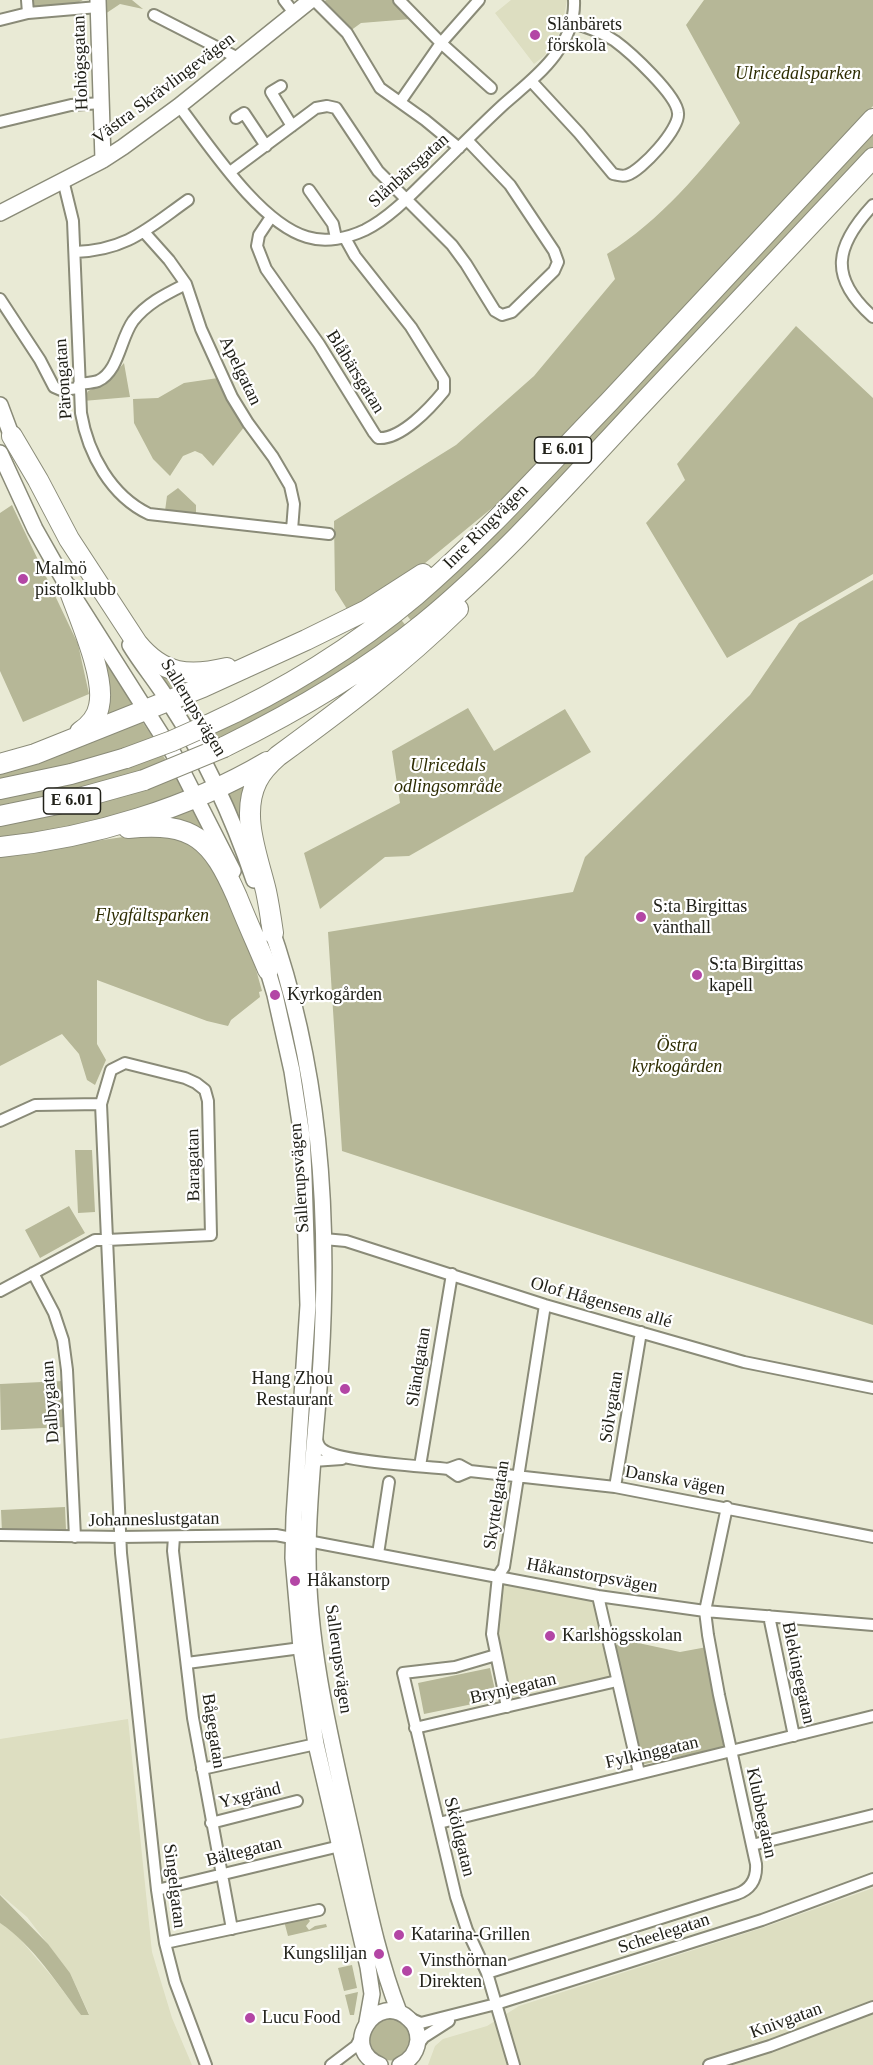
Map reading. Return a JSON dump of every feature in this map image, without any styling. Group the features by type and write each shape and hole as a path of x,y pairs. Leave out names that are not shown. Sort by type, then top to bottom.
{"highway":[{"name":"Inre Ringvägen","path":"0,789 54,779 126,759 208,725 297,679 388,617 417,594 472,543 518,496 873,119"},
{"name":"Inre Ringvägen","path":"0,816 58,804 144,780 224,747 321,695 372,662 423,623 474,578 538,515 873,158"},
{"path":"273,933 252,832 252,800 262,772 278,756 365,692 446,621 550,512 615,433"},
{"path":"12,436 69,539 149,658 175,670 193,673 212,672 259,661"},
{"path":"0,764 60,744 203,687 367,610 441,561 518,496"},
{"path":"60,744 88,727 97,713 100,698 99,681 94,662 69,589"},
{"path":"93,831 165,808 217,788 243,776 295,744"},
{"path":"0,847 93,831 143,826 162,826 182,830 205,843 217,856 268,970"}],"main road":[{"name":"Västra Skrävlingevägen","path":"0,213 103,160 179,106 313,0"},
{"name":"Hohögsgatan","path":"98,3 103,160"},
{"name":"Sallerupsvägen","path":"0,405 24,467 56,530 132,649 168,700 217,788 245,853 273,933 301,1029 311,1079 322,1185 324,1239 321,1360 313,1461 301,1539 293,1558 301,1648 316,1744 372,1994 362,2043 375,2062"},
{"name":"Sallerupsvägen","path":"0,453 31,522 69,589 147,709 196,796 235,876 275,995 292,1071 302,1136 308,1305 303,1383 301,1539 310,1615 331,1739 379,1954 404,2015 413,2023 418,2036 415,2056"},
{"path":"303,1383 307,1402 307,1453 313,1461"},
{"path":"365,2029 381,2012 404,2015"},
{"path":"400,2065 415,2056"}],"street":[{"path":"27,0 28,13"},
{"path":"284,0 294,13"},
{"path":"230,172 316,108 327,106 336,108 378,171 452,245 495,311 502,315 512,312 554,271 558,262 548,241 510,185 463,144 380,88 347,33 313,0"},
{"path":"399,0 441,43 491,88"},
{"path":"400,102 441,43 479,0"},
{"name":"Slånbärsgatan","path":"179,106 230,172 271,217 283,226 307,237 340,238 366,229 405,200 531,81 557,52 573,23 574,0"},
{"path":"0,20 28,13 98,3"},
{"path":"154,15 238,58"},
{"path":"531,81 613,174 628,175 642,167 670,134 677,123 679,112 670,96 644,66 614,40 595,30 573,23"},
{"path":"280,86 271,92 292,126"},
{"path":"0,122 71,105 102,103"},
{"path":"244,113 266,146"},
{"name":"Pärongatan","path":"63,180 74,221 81,413 88,438 113,488 131,504 149,514 329,534"},
{"path":"309,190 340,238"},
{"path":"75,252 110,249 127,242 188,200"},
{"path":"873,205 859,220 843,248 841,265 849,291 858,304 873,317"},
{"name":"Blåbärsgatan","path":"271,217 259,235 257,246 266,268 319,345 374,433 378,438 384,438 412,423 430,407 444,391 444,380 411,327 340,238"},
{"name":"Apelgatan","path":"144,232 169,260 186,284 201,329 232,397 290,486 294,504 292,530"},
{"path":"0,299 40,360 54,387 61,390 97,381 106,375 134,321 156,300 186,284"},
{"name":"Baragatan","path":"107,1240 211,1235 208,1101 204,1090 185,1078 125,1063 111,1070"},
{"name":"Singelgatan","path":"111,1070 101,1104 119,1537 136,1705 165,1943 175,1982 206,2065"},
{"path":"0,1121 35,1105 101,1104"},
{"name":"Olof Hågensens allé","path":"324,1239 346,1241 545,1305 744,1362 873,1388"},
{"path":"0,1291 94,1240 107,1240"},
{"name":"Dalbygatan","path":"33,1273 54,1313 63,1340 67,1370 75,1537"},
{"name":"Sländgatan","path":"420,1466 452,1274"},
{"name":"Skyttelgatan","path":"507,1707 495,1655 492,1627 498,1576 504,1568 545,1305"},
{"name":"Sölvgatan","path":"615,1487 641,1332"},
{"name":"Danska vägen","path":"315,1433 318,1445 323,1450 348,1458"},
{"name":"Danska vägen","path":"313,1461 348,1458 448,1469 459,1465 470,1471 615,1487 873,1537"},
{"path":"378,1554 389,1482"},
{"name":"Klubbegatan","path":"487,1973 744,1892 753,1883 757,1871 731,1752 705,1611 727,1507"},
{"name":"Johanneslustgatan","path":"0,1535 276,1536 301,1539"},
{"name":"Bågegatan","path":"174,1537 173,1551 193,1718 232,1929"},
{"name":"Håkanstorpsvägen","path":"301,1539 598,1596 705,1611 873,1625"},
{"path":"598,1596 639,1773"},
{"name":"Blekingegatan","path":"769,1616 794,1736"},
{"path":"187,1663 301,1648"},
{"name":"Sköldgatan","path":"495,1655 455,1667 403,1673 456,1897 467,1930 487,1973 496,2004"},
{"name":"Brynjegatan","path":"415,1728 617,1681"},
{"name":"Fylkinggatan","path":"439,1823 873,1716"},
{"path":"202,1769 316,1744"},
{"name":"Yxgränd","path":"211,1823 297,1801"},
{"path":"752,1845 873,1815"},
{"name":"Bältegatan","path":"157,1890 340,1846"},
{"name":"Scheelegatan","path":"404,2015 421,2023 463,2014 762,1920 873,1879"},
{"path":"165,1943 319,1910"},
{"path":"496,2004 514,2065"},
{"name":"Knivgatan","path":"709,2065 770,2046 873,2007"},
{"name":"Scheelegatan","path":"415,2056 424,2037 463,2014"},
{"path":"333,2065 356,2046 365,2029"},
{"path":"333,2065 361,2056 375,2062"}],"shaded area":[{"name":"Slånbärets förskola","path":"511,0 567,0 562,27 555,42 534,64 495,13"},
{"name":"Karlshögsskolan","path":"505,1583 591,1599 595,1604 611,1673 609,1677 511,1698 497,1630 500,1586"},
{"path":"128,1719 152,1952 172,2018 192,2065 0,2065 0,1923 14,1932 81,2015 89,2014 70,1973 27,1917 0,1894 0,1739"},
{"path":"873,1888 873,2065 428,2065 435,2046 443,2039 487,2026 519,2006 765,1927"}],"green space":[{"path":"29,0 83,0 77,3 29,7"},
{"path":"105,0 132,0 143,9 120,4 105,14"},
{"path":"326,0 393,0 411,19 361,23 350,31 323,3"},
{"name":"Ulricedalsparken","path":"704,0 873,0 873,106 503,499 402,582 347,609 335,590 334,521 456,445 534,376 615,279 607,254 627,241 662,211 695,177 740,123 686,25"},
{"path":"873,129 873,148 525,519 413,623 405,613"},
{"path":"796,326 873,398 873,574 727,658 646,523 685,480 677,464"},
{"path":"124,363 130,397 83,401 88,391 107,382"},
{"path":"218,378 245,426 213,466 202,454 195,451 183,456 170,476 153,459 134,423 133,399 158,398 184,383"},
{"path":"178,488 196,505 196,515 165,511 167,496"},
{"name":"Malmö pistolklubb","path":"12,505 78,644 89,694 23,722 0,671 0,513"},
{"name":"Östra kyrkogården","path":"873,580 873,1325 342,1151 328,932 573,892 585,857 750,695 799,623"},
{"path":"398,616 407,627 309,695 203,748 197,737"},
{"path":"88,634 136,706 97,722"},
{"path":"147,661 212,676 172,693"},
{"name":"Ulricedals odlingsområde","path":"468,708 494,751 565,709 591,752 409,856 385,857 320,909 304,853 400,803 392,751"},
{"path":"141,720 154,739 76,764 0,781 0,769"},
{"path":"161,752 168,764 139,775 0,809 0,795"},
{"path":"257,773 248,840 226,788"},
{"path":"175,776 185,794 132,815 0,843 0,824"},
{"path":"192,802 212,839 150,818"},
{"name":"Flygfältsparken","path":"173,835 210,857 248,941 262,991 259,992 260,997 231,1020 228,1026 207,1021 97,980 97,1044 106,1060 95,1085 87,1080 79,1054 62,1034 0,1066 0,855 123,837"},
{"path":"75,1150 92,1150 95,1212 78,1213"},
{"path":"69,1206 85,1233 40,1258 25,1230"},
{"path":"63,1381 66,1427 1,1430 0,1384"},
{"path":"65,1507 66,1530 2,1533 1,1510"},
{"path":"629,1641 680,1652 707,1647 726,1747 640,1765 616,1645"},
{"path":"490,1668 497,1699 424,1714 418,1683"},
{"path":"0,1895 48,1944 70,1973 89,2015 81,2015 34,1953 0,1923"},
{"path":"306,1916 310,1921 306,1926 309,1930 326,1924 327,1927 288,1936 284,1921"},
{"path":"352,1965 357,1988 344,1991 338,1968"},
{"path":"358,1992 354,2015 350,2015 345,1995"},
{"path":"396,2016 413,2031 409,2053 398,2059 388,2060 375,2052 371,2045 371,2031 374,2024 381,2019"}],"place":[{"name":"Slånbärets förskola","path":"535,35"},
{"name":"Malmö pistolklubb","path":"23,579"},
{"name":"S:ta Birgittas vänthall","path":"641,917"},
{"name":"S:ta Birgittas kapell","path":"697,975"},
{"name":"Kyrkogården","path":"275,995"},
{"name":"Hang Zhou Restaurant","path":"345,1389"},
{"name":"Håkanstorp","path":"295,1581"},
{"name":"Karlshögsskolan","path":"550,1636"},
{"name":"Katarina-Grillen","path":"399,1935"},
{"name":"Kungsliljan","path":"379,1954"},
{"name":"Vinsthörnan Direkten","path":"407,1971"},
{"name":"Lucu Food","path":"250,2018"}]}
